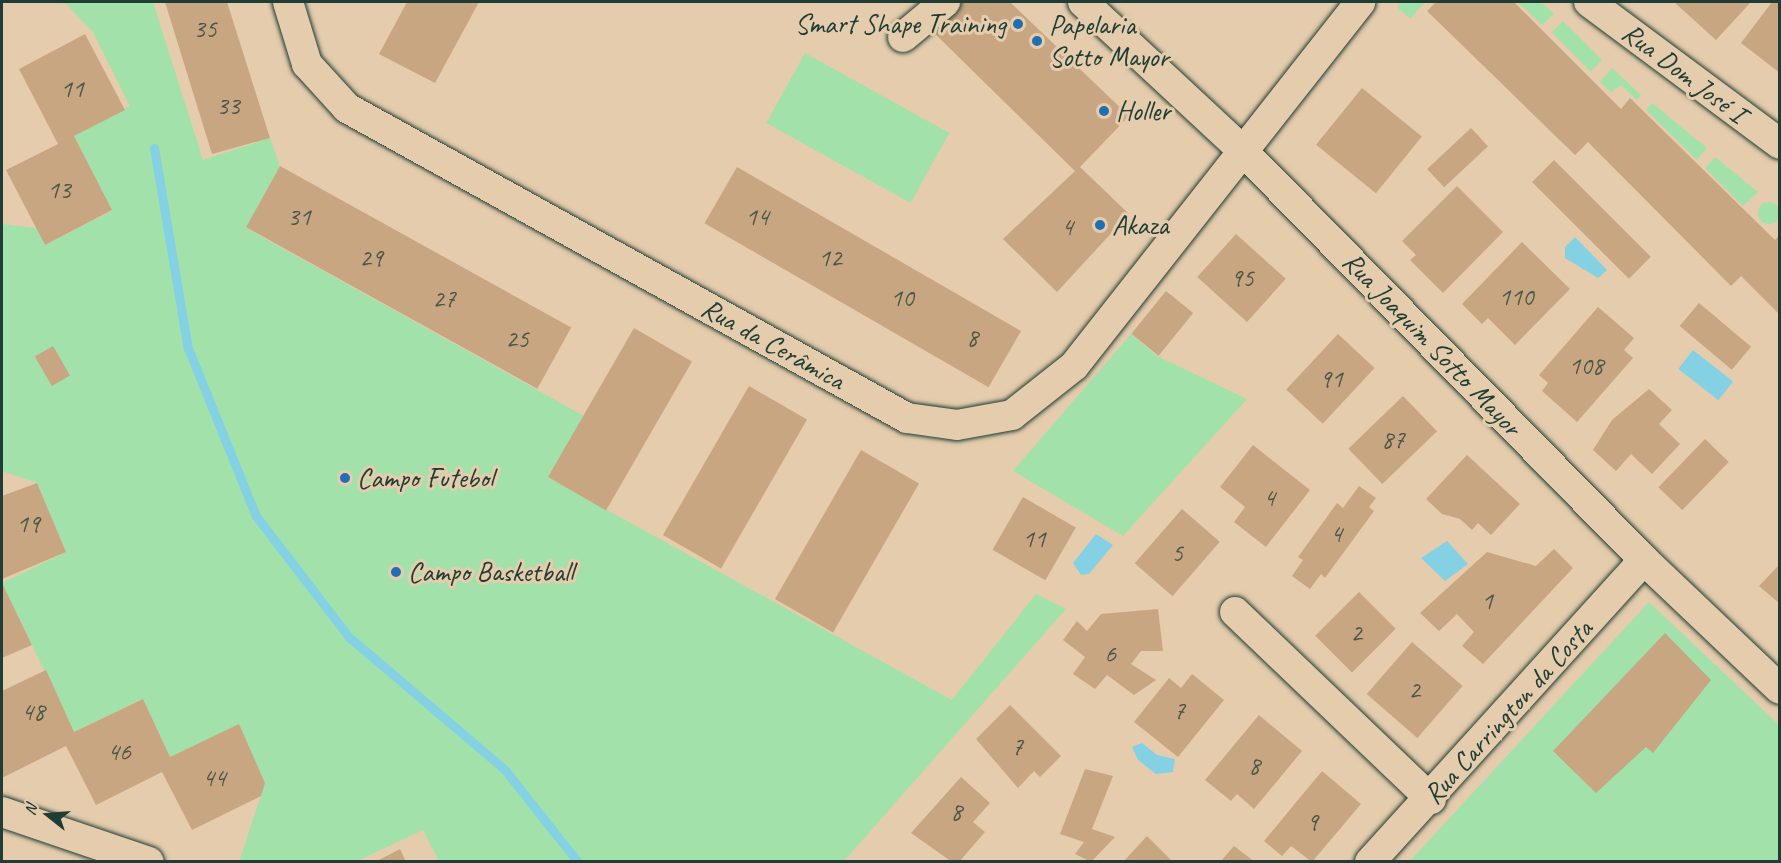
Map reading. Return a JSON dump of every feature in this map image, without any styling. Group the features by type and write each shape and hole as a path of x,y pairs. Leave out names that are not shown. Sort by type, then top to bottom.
{"street":[{"name":"Rua da Cerâmica","path":"288,2 307,64 347,108 907,418 957,425 1012,415 1074,366 1240,148 1360,2"},
{"path":"913,2 903,37 945,2"},
{"name":"Rua Joaquim Sotto Mayor","path":"1083,2 1240,148 1644,560 1779,688"},
{"name":"Rua Dom José I","path":"1589,2 1779,144"},
{"name":"Rua Carrington da Costa","path":"1370,861 1431,799 1644,560"},
{"path":"1235,612 1431,799"},
{"path":"2,812 148,861"}],"green space":[{"path":"42,2 153,2 203,160 270,138 280,166 246,228 584,416 549,478 952,700 1036,594 1066,609 844,861 439,861 423,830 357,861 239,862 265,783 239,725 170,757 143,699 74,732 2,583 66,552 37,483 2,471 2,224 36,228 45,245 112,211 74,136 130,106 93,32 66,4"},
{"path":"1401,2 1425,2 1410,19 1397,7"},
{"path":"1518,2 1541,2 1554,14 1542,25"},
{"path":"1563,21 1602,60 1591,71 1552,32"},
{"path":"805,53 949,133 911,203 766,123"},
{"path":"1612,68 1641,95 1637,100 1621,85 1611,92 1600,82"},
{"path":"1652,103 1707,148 1697,160 1646,110"},
{"path":"1715,157 1758,192 1743,206 1705,168"},
{"path":"1769,202 1777,205 1780,213 1777,221 1769,224 1761,221 1758,213 1761,205"},
{"path":"1131,334 1157,356 1247,399 1123,536 1013,471"},
{"path":"1649,602 1779,725 1779,861 1409,862"}],"water":[{"path":"1575,237 1607,270 1598,278 1565,258 1565,247"},
{"path":"1693,350 1733,381 1718,400 1678,369"},
{"path":"1096,534 1113,545 1089,574 1081,575 1073,563"},
{"path":"1447,541 1468,564 1445,581 1421,558"},
{"path":"1142,743 1157,755 1175,759 1173,772 1156,774 1138,760 1132,747"}],"building":[{"path":"165,2 227,2 270,138 212,154"},
{"path":"407,2 479,2 435,83 379,54"},
{"path":"961,2 1010,2 1129,116 1080,167 1129,214 1057,292 1003,239 1075,171 930,29"},
{"path":"1436,2 1514,2 1621,109 1630,98 1775,240 1780,234 1780,315 1741,276 1731,286 1588,142 1575,155 1427,11"},
{"path":"1674,2 1751,2 1716,40"},
{"path":"1772,2 1780,2 1780,73 1741,43"},
{"path":"85,34 125,110 74,136 112,210 45,245 6,170 58,144 19,69"},
{"path":"1362,88 1422,136 1376,193 1316,145"},
{"path":"1471,128 1488,146 1444,187 1427,169"},
{"path":"1554,160 1651,257 1629,279 1532,182"},
{"path":"280,166 571,327 537,389 246,227"},
{"path":"737,167 1021,331 989,387 704,223"},
{"path":"1457,186 1503,232 1443,293 1410,260 1416,255 1402,241"},
{"path":"1236,234 1286,279 1247,322 1197,277"},
{"path":"1522,242 1570,289 1515,345 1488,318 1482,324 1462,304"},
{"path":"1166,291 1193,313 1159,356 1131,334"},
{"path":"1699,303 1751,347 1732,370 1680,326"},
{"path":"1598,307 1634,338 1624,350 1633,358 1577,422 1542,391 1548,383 1539,375"},
{"path":"634,328 692,361 606,510 548,477"},
{"path":"1338,334 1375,368 1323,424 1286,390"},
{"path":"53,346 70,375 52,386 35,356"},
{"path":"749,386 807,420 721,568 663,535"},
{"path":"1649,389 1672,410 1659,424 1680,444 1652,474 1631,454 1616,471 1593,450 1612,420"},
{"path":"1403,396 1437,431 1382,484 1348,449"},
{"path":"1705,439 1729,462 1682,510 1658,487"},
{"path":"1253,445 1310,490 1266,547 1234,522 1245,507 1220,487"},
{"path":"861,450 919,483 833,632 775,599"},
{"path":"1467,455 1520,504 1491,535 1478,523 1472,530 1460,519 1442,514 1426,499"},
{"path":"37,483 66,552 2,579 2,496"},
{"path":"1359,486 1376,498 1369,507 1374,511 1325,578 1321,574 1310,589 1292,576 1303,560 1298,557 1337,503 1343,508"},
{"path":"1023,497 1076,528 1045,580 992,550"},
{"path":"1182,509 1220,542 1172,596 1135,563"},
{"path":"1554,549 1573,568 1483,664 1462,646 1474,632 1457,614 1439,631 1420,613 1487,552 1536,566"},
{"path":"1780,564 1780,604 1759,586"},
{"path":"2,583 32,645 2,658"},
{"path":"1359,592 1396,629 1352,673 1315,636"},
{"path":"1158,609 1163,651 1141,651 1131,664 1156,680 1134,695 1107,675 1095,689 1073,674 1085,657 1063,640 1077,621 1087,631 1101,614"},
{"path":"1665,633 1711,680 1653,753 1646,747 1596,793 1553,751"},
{"path":"1412,642 1463,686 1417,738 1367,694"},
{"path":"46,670 74,732 143,699 170,757 239,724 265,783 261,796 192,830 162,772 96,805 66,746 2,778 2,691"},
{"path":"1192,674 1224,700 1178,757 1134,722 1169,678 1181,688"},
{"path":"1010,705 1061,756 1040,777 1034,771 1018,788 976,739"},
{"path":"1259,715 1302,751 1254,809 1237,794 1231,801 1205,780"},
{"path":"1085,769 1113,776 1092,829 1115,837 1091,862 1075,854 1084,842 1060,834"},
{"path":"1322,771 1361,804 1312,862 1291,846 1282,856 1264,841"},
{"path":"961,777 990,803 973,822 985,832 959,862 952,862 911,833"},
{"path":"1147,836 1173,862 1123,862"},
{"path":"1234,846 1255,862 1220,862"},
{"path":"400,849 406,862 375,862"}],"waterway":[{"path":"154,148 188,348 256,516 349,637 505,770 578,862"}],"place":[{"name":"Smart Shape Training","path":"1018,24"},
{"name":"Papelaria Sotto Mayor","path":"1037,41"},
{"name":"Holler","path":"1104,111"},
{"name":"Akaza","path":"1100,225"},
{"name":"Campo Futebol","path":"345,478"},
{"name":"Campo Basketball","path":"396,572"}]}
